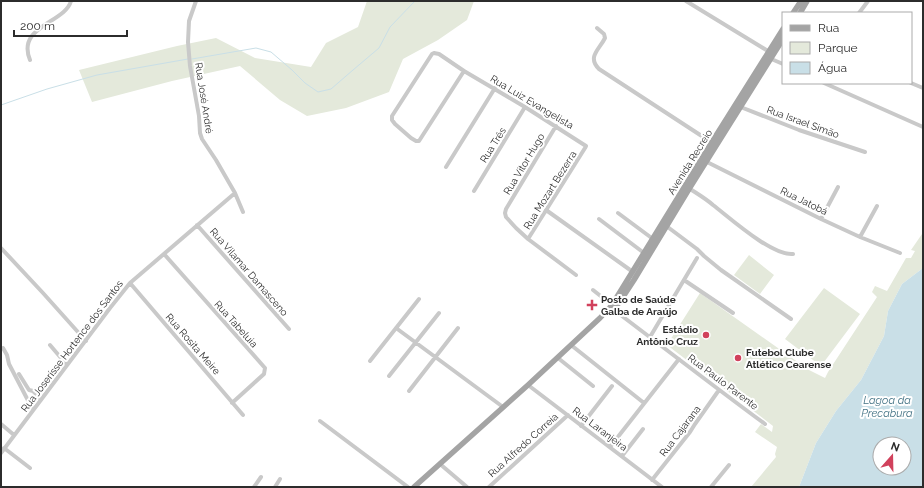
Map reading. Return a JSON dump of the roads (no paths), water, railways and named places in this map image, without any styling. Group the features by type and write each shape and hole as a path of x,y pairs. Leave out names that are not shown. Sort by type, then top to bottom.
{"main road":[{"path":"794,12 804,1"},
{"path":"800,12 804,1"},
{"name":"Avenida Recreio","path":"613,306 619,303 634,280 687,187 738,106 782,31"},
{"name":"Avenida Recreio","path":"768,56 782,40"},
{"name":"Avenida Recreio","path":"613,306 644,253 665,225"},
{"path":"414,487 558,358 613,306"}],"street":[{"path":"30,60 28,50 32,36 36,31 65,10 71,1"},
{"name":"Rua José André","path":"196,1 189,21 189,54 201,136 235,193 243,212"},
{"path":"686,1 768,56 782,63"},
{"path":"861,12 868,1"},
{"path":"597,28 604,34 605,38 594,55 595,65 599,69 714,144"},
{"name":"Rua Luiz Evangelista","path":"465,71 418,142 411,138 392,120 392,116 434,53 439,54 556,126 586,145 585,148"},
{"path":"912,83 923,88"},
{"path":"826,84 923,127"},
{"path":"446,167 494,88"},
{"name":"Rua Israel Simão","path":"738,106 799,130 865,152"},
{"name":"Rua Três","path":"474,191 525,107"},
{"name":"Rua Vitor Hugo","path":"528,239 506,217 505,213 556,126"},
{"name":"Rua Mozart Bezerra","path":"528,239 585,148"},
{"name":"Rua Jatobá","path":"704,161 821,219 900,253"},
{"path":"687,187 765,244 782,253 793,254"},
{"path":"821,219 838,187"},
{"name":"Rua Joserísse Hortence dos Santos","path":"1,452 130,283 235,193"},
{"path":"860,237 877,206"},
{"path":"546,210 633,272"},
{"path":"618,213 653,239"},
{"path":"599,219 644,253"},
{"name":"Rua Vilamar Damasceno","path":"197,225 289,329"},
{"path":"665,225 697,248 720,270 790,319"},
{"path":"528,239 576,275"},
{"path":"1,248 86,341"},
{"name":"Rua Tabeluia","path":"164,254 265,370 264,374 232,403"},
{"path":"650,337 697,258"},
{"path":"684,280 732,313"},
{"name":"Rua Rosita Meire","path":"130,283 243,416"},
{"name":"Rua Paulo Parente","path":"593,290 613,306 618,313 765,424"},
{"path":"370,362 419,299"},
{"path":"389,376 439,313"},
{"path":"396,328 503,407"},
{"path":"409,391 458,328"},
{"path":"50,345 67,365"},
{"path":"571,345 644,403"},
{"path":"3,348 7,355 9,364 33,410"},
{"path":"558,358 593,386"},
{"path":"610,447 679,358"},
{"path":"19,374 29,390 33,391 41,400"},
{"name":"Rua Laranjeira","path":"528,384 662,487"},
{"path":"581,426 612,386"},
{"name":"Rua Cajarana","path":"652,480 690,432 719,390"},
{"name":"Rua Alfredo Correia","path":"489,487 568,415"},
{"path":"320,421 408,487"},
{"path":"1,424 14,435"},
{"path":"622,456 643,429"},
{"path":"4,448 30,468"},
{"path":"440,464 467,487"},
{"path":"711,487 729,464"},
{"path":"254,487 261,477"},
{"path":"275,487 280,479"}],"water":[{"name":"Lagoa da Precabura","path":"923,268 923,487 799,487 816,443 836,411 861,380 884,336 888,311 902,284"}],"waterway":[{"path":"192,59 256,48 271,52 305,83 318,92 331,89 379,48 390,27 415,1"},
{"path":"1,105 47,89 97,75 188,59"}],"place":[{"name":"Posto de Saúde Galba de Araújo","path":"592,305"},
{"name":"Estádio Antônio Cruz","path":"706,335"},
{"name":"Futebol Clube Atlético Cearense","path":"738,358"}]}
